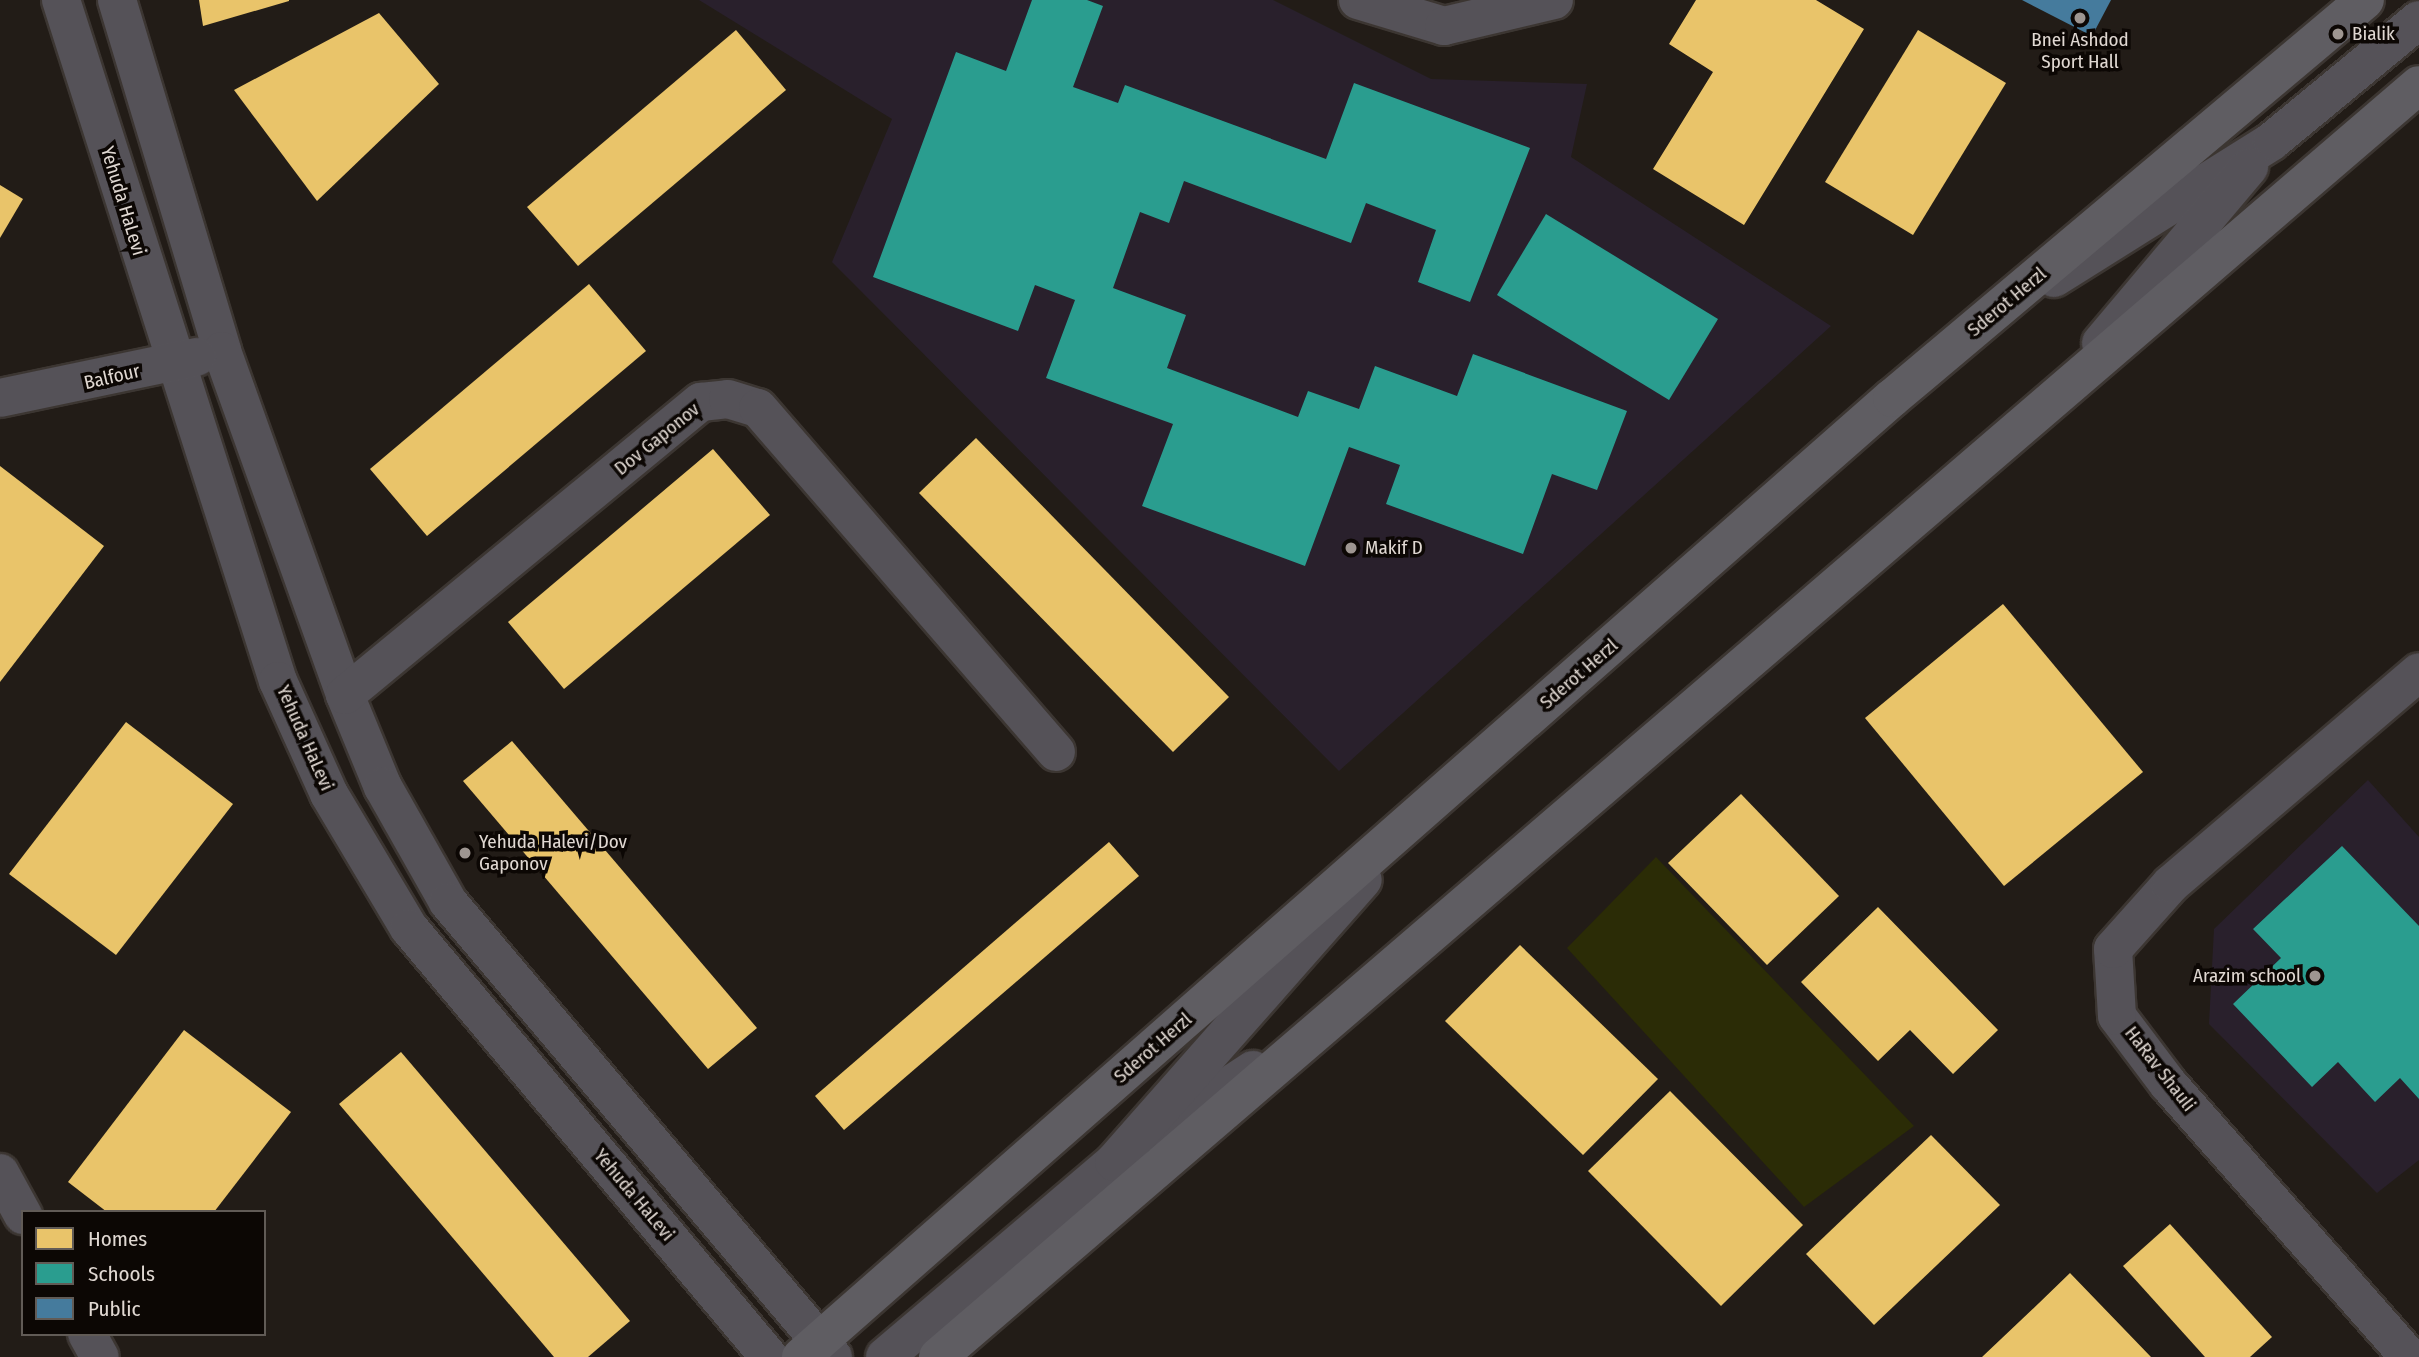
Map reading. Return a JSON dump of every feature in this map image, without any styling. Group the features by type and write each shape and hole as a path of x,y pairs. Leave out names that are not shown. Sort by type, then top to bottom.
{"main road":[{"name":"Sderot Herzl","path":"817,1351 1425,809 1981,324 2365,0"},
{"path":"938,1357 1357,1001 2419,85"}],"street":[{"name":"Yehuda HaLevi","path":"61,0 174,363 278,681 330,794 402,917 769,1357"},
{"path":"117,0 222,351 345,695 383,787 448,902 817,1351"},
{"path":"1358,0 1444,26 1554,0"},
{"path":"1981,324 2272,141 2419,20"},
{"path":"2055,399 2272,141"},
{"name":"Balfour","path":"0,398 222,351"},
{"name":"Dov Gaponov","path":"345,695 701,402 728,399 758,408 1056,752"},
{"name":"HaRav Shauli","path":"2409,1357 2169,1084 2117,1016 2113,949 2171,884 2419,672"},
{"path":"1114,1162 1425,809"},
{"path":"885,1357 1114,1162 1357,1001"},
{"path":"0,1173 21,1211"},
{"path":"88,1336 100,1357"}],"shaded area":[{"name":"Makif D","path":"699,0 1273,0 1431,79 1587,84 1571,157 1831,326 1339,771 832,262 892,119"},
{"name":"Arazim school","path":"2368,780 2419,837 2419,1160 2377,1193 2209,1024 2214,929"},
{"path":"1656,857 1914,1126 1804,1207 1567,948"}],"building: Homes":[{"path":"199,0 289,0 289,1 203,26"},
{"path":"1696,0 1816,0 1864,29 1744,225 1653,169 1713,72 1669,44"},
{"path":"379,13 439,84 317,201 234,90"},
{"path":"736,30 786,90 578,266 527,207"},
{"path":"1918,30 2006,83 1913,235 1825,182"},
{"path":"0,185 23,199 0,238"},
{"path":"589,284 646,351 427,536 370,469"},
{"path":"976,438 1229,697 1173,752 919,493"},
{"path":"713,449 770,515 564,689 508,622"},
{"path":"0,466 104,546 0,682"},
{"path":"2003,604 2143,772 2004,886 1865,718"},
{"path":"126,722 233,804 116,955 9,874"},
{"path":"512,741 757,1028 708,1069 463,781"},
{"path":"1741,794 1839,896 1767,965 1668,863"},
{"path":"1109,842 1139,876 844,1130 815,1096"},
{"path":"1878,907 1998,1030 1953,1074 1910,1030 1878,1061 1801,982"},
{"path":"1520,945 1658,1079 1583,1155 1445,1021"},
{"path":"184,1030 291,1112 216,1210 104,1210 68,1182"},
{"path":"401,1052 630,1321 588,1357 554,1357 339,1104"},
{"path":"1670,1091 1803,1225 1721,1306 1588,1171"},
{"path":"1931,1135 2000,1205 1874,1325 1806,1254"},
{"path":"2170,1224 2272,1337 2250,1357 2205,1357 2123,1266"},
{"path":"2070,1273 2151,1357 1982,1357 2039,1303"}],"building: Schools":[{"path":"1032,0 1087,0 1103,6 1073,87 1118,103 1125,85 1326,159 1354,83 1530,148 1470,302 1418,282 1436,230 1366,203 1351,243 1184,181 1169,223 1140,212 1113,288 1186,315 1167,368 1298,417 1308,391 1359,409 1375,366 1457,396 1473,354 1627,411 1597,490 1552,474 1523,554 1386,504 1400,465 1349,447 1305,566 1142,506 1173,424 1046,378 1075,300 1035,285 1018,331 873,277 956,52 1006,71"},
{"path":"1546,214 1718,319 1669,400 1497,295"},
{"path":"2342,846 2419,926 2419,1099 2400,1078 2375,1102 2338,1062 2312,1087 2233,1004 2281,958 2253,929"}],"building: Public":[{"name":"Bnei Ashdod Sport Hall","path":"2022,0 2111,0 2092,36"}],"place":[{"name":"Bnei Ashdod Sport Hall","path":"2080,18"},
{"name":"Bialik","path":"2338,34"},
{"name":"Makif D","path":"1351,548"},
{"name":"Yehuda Halevi/Dov Gaponov","path":"465,853"},
{"name":"Arazim school","path":"2315,976"}]}
